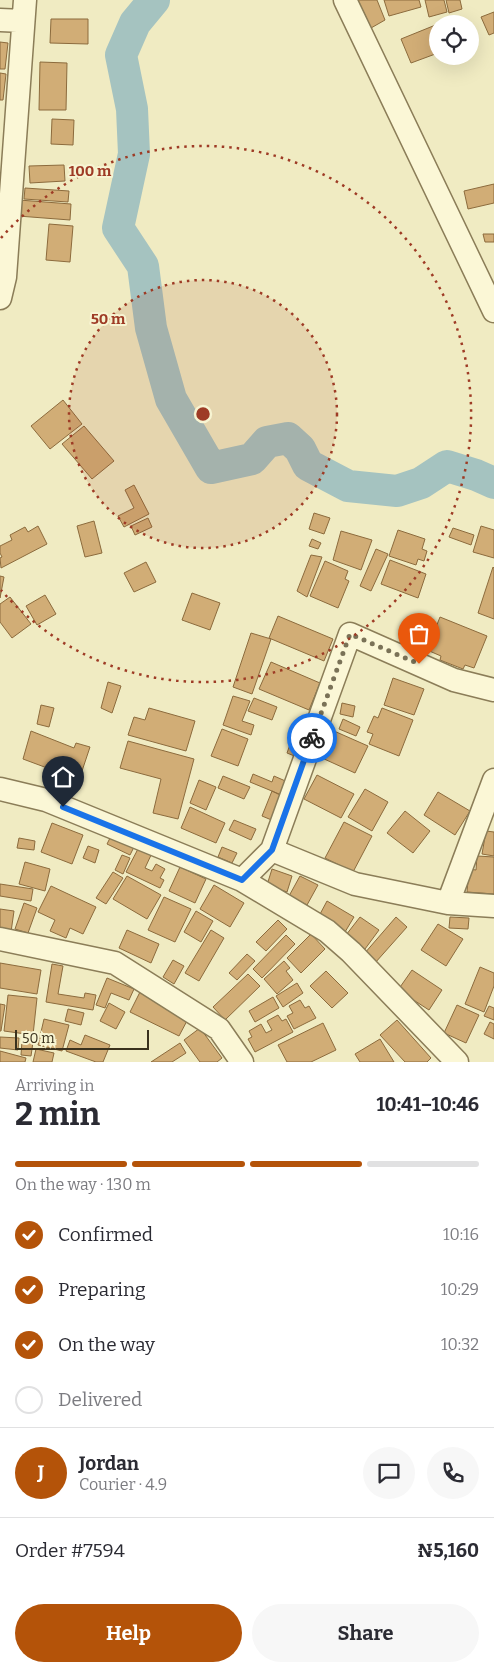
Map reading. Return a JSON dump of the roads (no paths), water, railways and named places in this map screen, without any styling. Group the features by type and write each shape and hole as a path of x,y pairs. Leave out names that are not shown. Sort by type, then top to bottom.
{"street":[{"path":"345,0 494,311"},
{"path":"0,20 24,11 5,277 0,298"},
{"path":"242,880 272,850 350,634 454,680 494,690"},
{"path":"448,903 494,780"},
{"path":"0,789 46,800 242,880 327,931 351,952 457,1062"},
{"path":"272,850 355,884 448,903 494,906"},
{"path":"0,939 115,962 219,1029 242,1062"}],"waterway":[{"path":"154,0 135,23 121,55 132,109 134,154 118,228 143,266 151,328 171,399 211,468 252,459 267,442 288,438 300,449 308,465 348,486 397,491 421,483 447,466 494,483"}]}
